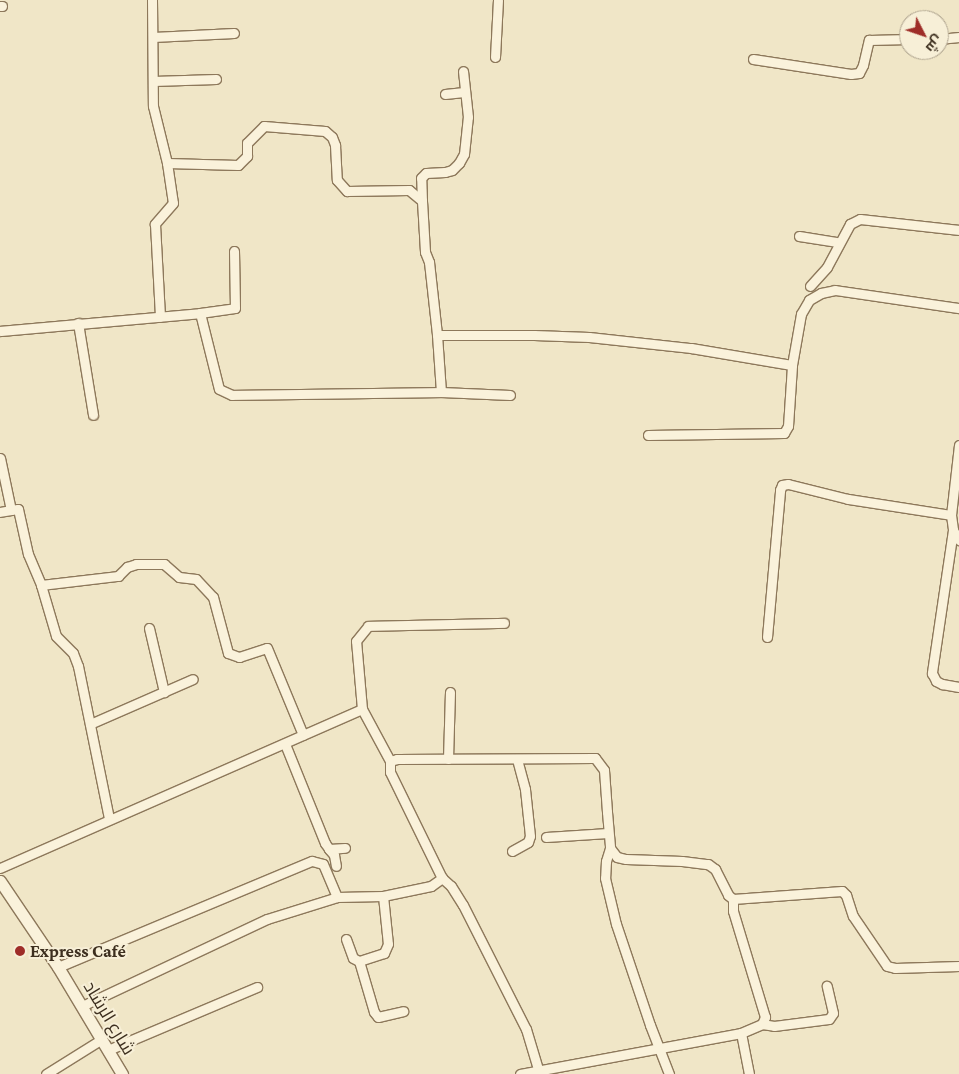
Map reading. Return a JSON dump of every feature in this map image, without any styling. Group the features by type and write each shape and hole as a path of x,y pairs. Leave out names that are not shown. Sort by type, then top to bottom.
{"street":[{"path":"152,0 153,106 168,163 173,203 155,224 160,317"},
{"path":"495,57 498,0"},
{"path":"153,37 198,37 234,33"},
{"path":"754,59 858,73 862,69 869,40 899,39"},
{"path":"440,392 437,336 429,262 425,252 421,178 426,173 452,170 460,163 464,154 468,117 463,71"},
{"path":"153,81 216,79"},
{"path":"445,94 464,92"},
{"path":"168,163 238,165 247,156 247,144 264,126 315,130 325,132 332,137 335,145 337,180 347,191 409,190 422,201"},
{"path":"810,286 827,267 838,242 850,224 860,219 959,230"},
{"path":"798,236 838,242"},
{"path":"0,331 160,317 235,308 234,251"},
{"path":"648,435 784,433 788,426 792,365 801,314 809,300 821,293 835,290 959,308"},
{"path":"200,313 219,389 232,395 440,392 510,395"},
{"path":"78,323 93,415"},
{"path":"437,336 534,335 589,337 691,348 792,365"},
{"path":"959,445 951,515 953,530 932,673 936,681 959,687"},
{"path":"0,458 11,510"},
{"path":"766,637 782,485 788,484 848,499 951,515"},
{"path":"0,512 18,509 28,554 41,585 56,636 74,653 110,818"},
{"path":"953,530 959,540"},
{"path":"41,585 118,576 127,567 136,564 164,564 180,577 196,579 213,597 228,653 239,657 267,648 302,735"},
{"path":"504,623 368,626 356,641 362,709 390,761 390,772 442,878 451,886 463,905 526,1028 529,1072 741,1033 762,1024 774,1026 829,1019 833,1013 828,986"},
{"path":"149,628 164,692"},
{"path":"90,724 192,679"},
{"path":"448,759 450,692"},
{"path":"0,868 110,818 285,744 362,709"},
{"path":"285,744 325,843 334,855 336,866"},
{"path":"390,761 397,759 595,758 604,770 610,848 606,860 605,878 616,924 669,1074"},
{"path":"512,851 528,842 530,836 524,789 517,759"},
{"path":"546,837 608,833"},
{"path":"329,848 345,848"},
{"path":"610,848 617,857 626,859 682,860 708,864 715,869 728,896 733,899 842,891 846,895 853,916 887,966 895,968 959,966"},
{"path":"58,967 312,861 323,864 337,898"},
{"path":"82,1006 267,919 337,898 382,896 431,886 442,878"},
{"name":"شارع الرشاد","path":"0,881 4,893 58,967 122,1074"},
{"path":"346,939 353,958 359,961 384,953 388,944 382,896"},
{"path":"733,899 733,912 765,1018 762,1024"},
{"path":"359,961 374,1012 378,1018 403,1011"},
{"path":"108,1050 257,987"},
{"path":"741,1033 749,1074"},
{"path":"46,1074 102,1040"}],"place":[{"name":"Express Café","path":"20,951"}]}
